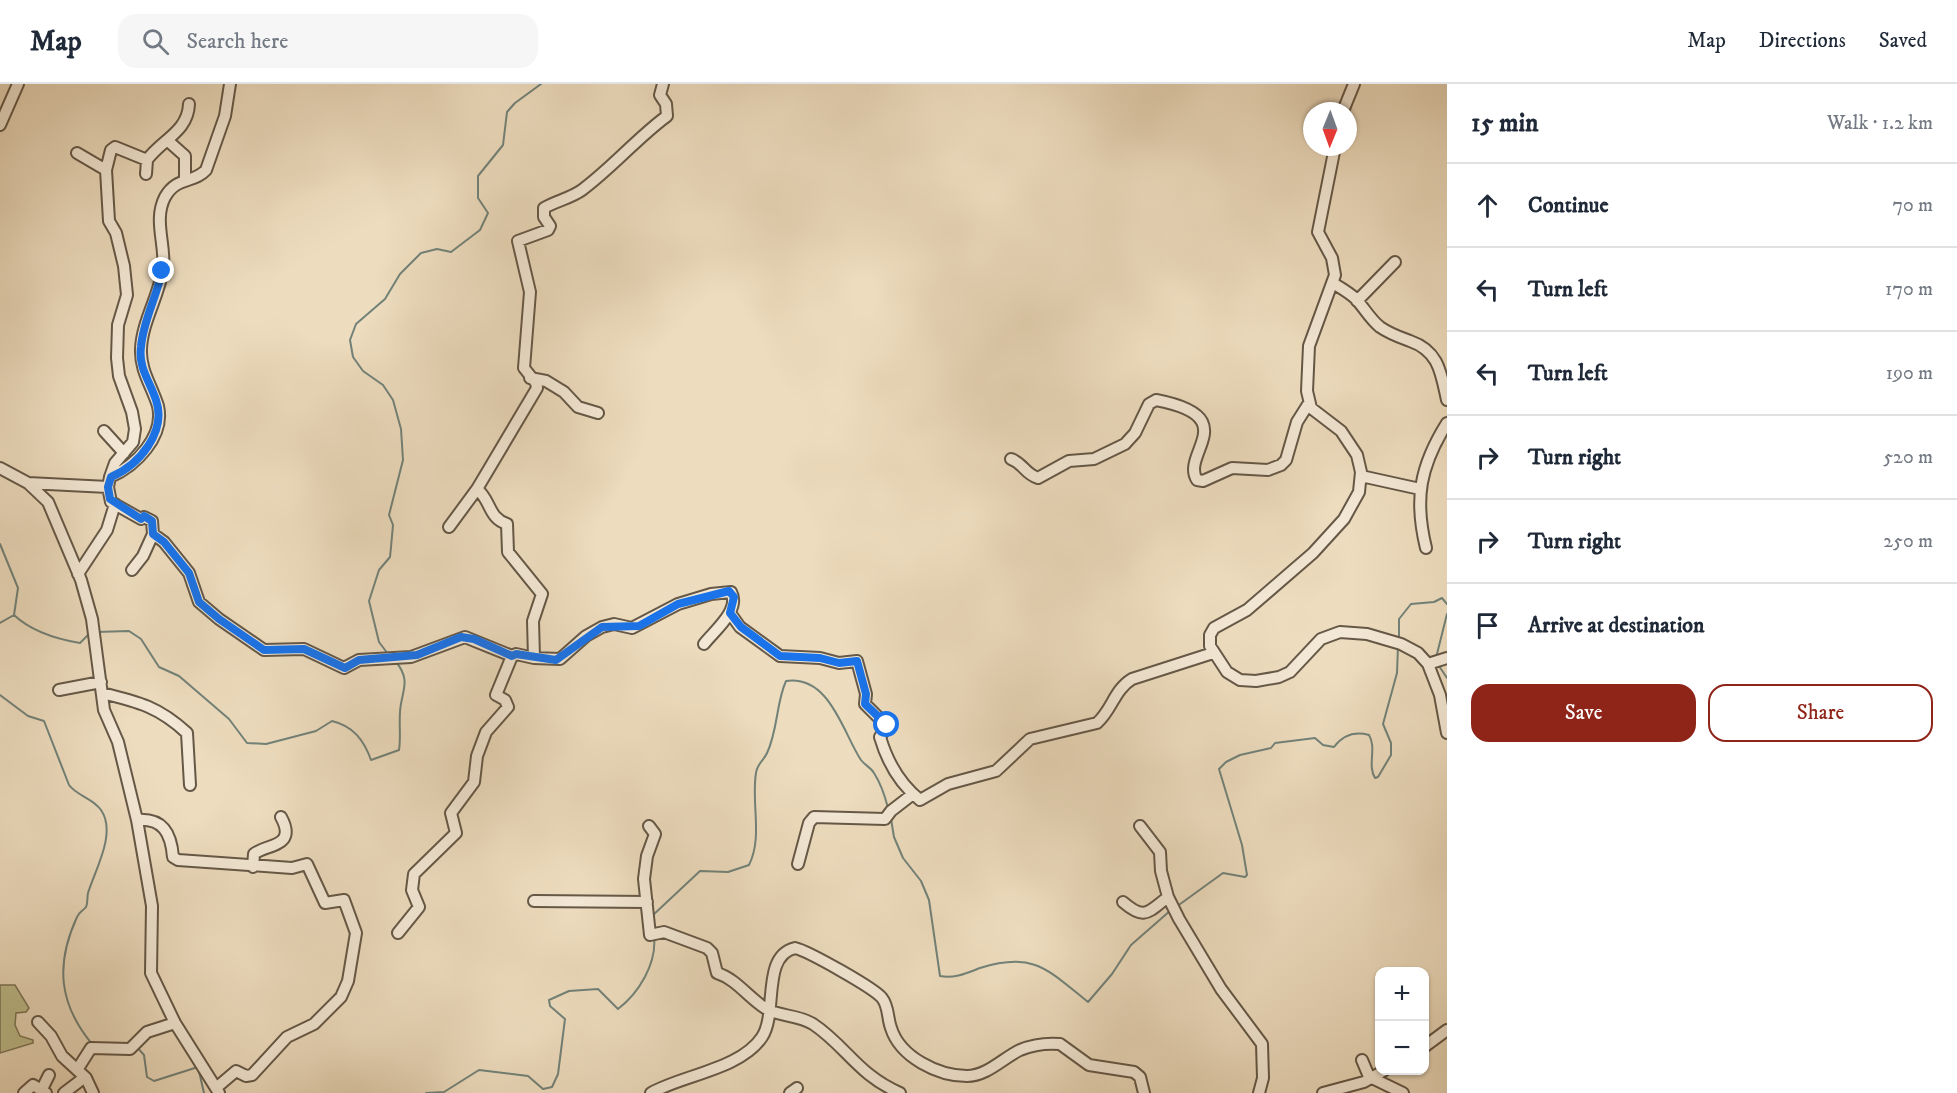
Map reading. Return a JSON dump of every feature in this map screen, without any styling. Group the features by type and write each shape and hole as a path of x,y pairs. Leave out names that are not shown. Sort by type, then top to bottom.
{"street":[{"path":"0,125 18,84"},
{"path":"28,483 109,482 144,452 158,420 156,399 141,366 141,347 162,271 159,222 161,207 174,185 203,173 208,165 225,116 230,84"},
{"path":"449,526 477,489 536,391 537,385 524,368 523,357 530,292 519,240 548,230 550,226 544,217 544,208 580,192 621,158 652,125 667,116 666,104 660,95 663,84"},
{"path":"1347,102 1354,84"},
{"path":"146,174 147,160 186,121 189,104"},
{"path":"167,140 186,158 185,180"},
{"path":"132,570 142,558 153,534 152,521 144,516 141,519 110,501 109,482 115,463 135,434 132,412 119,376 117,358 118,325 124,308 126,287 116,233 109,221 106,170 111,150 115,147 147,160"},
{"path":"77,153 106,170"},
{"path":"1333,156 1318,232 1332,258 1334,283 1310,346 1306,391 1309,403 1316,413 1341,431 1357,454 1360,476 1359,492 1354,506 1313,553 1248,610 1214,628 1210,640 1221,667 1233,677 1256,681 1280,677 1290,672 1301,663 1316,642 1333,634 1355,632 1398,644 1438,661 1440,695 1447,733"},
{"path":"1357,301 1395,262"},
{"path":"1334,283 1357,301 1380,327 1424,347 1432,354 1442,375 1447,400"},
{"path":"530,378 547,377 578,408 598,413"},
{"path":"1011,459 1019,462 1028,474 1038,478 1069,461 1089,460 1101,456 1125,444 1135,434 1149,404 1156,400 1190,410 1201,420 1204,436 1195,466 1197,480 1203,481 1232,468 1268,470 1287,460 1297,422 1309,403"},
{"path":"1426,548 1419,521 1420,489 1428,460 1447,423"},
{"path":"104,431 124,453"},
{"path":"0,468 28,483 48,502 78,574 94,632 104,710 118,742 137,820 152,906 151,969 175,1023 218,1090 236,1071 244,1076 252,1075 287,1037 326,1015 341,997 350,972 356,933 346,901 324,903 307,864 293,868 254,867 178,860 173,856 172,843 165,827 156,822 137,820"},
{"path":"1360,476 1420,489"},
{"path":"477,489 486,499 492,515 507,524 508,552 542,594 533,621 534,658"},
{"path":"78,574 110,525 115,504"},
{"path":"153,534 164,542 189,573 201,604 264,650 304,649 344,668 356,661 417,655 455,638 465,637 512,656 516,654 534,658 560,659 586,636 602,627 639,626 667,609 704,595 731,592 734,602 730,613 704,644"},
{"path":"730,613 741,627 780,656 820,658 839,663 857,661 866,694 865,704 887,726 880,737 887,758 897,777 922,800 935,789 996,771 1030,739 1097,723 1103,718 1121,685 1132,679 1214,653"},
{"path":"398,933 419,907 412,890 414,874 456,833 451,813 474,782 477,756 486,732 508,707 505,700 496,695 512,656"},
{"path":"59,690 101,688 146,704 168,716 187,733 190,785"},
{"path":"798,864 809,823 814,817 885,819 891,810 913,794"},
{"path":"254,867 256,851 274,847 280,842 284,833 281,817"},
{"path":"649,826 656,836 645,866 650,935 664,932 707,948 712,953 716,972 728,977 771,1012 798,1016 811,1023 859,1068 885,1087 900,1093"},
{"path":"1140,826 1160,852 1161,871 1168,897 1221,989 1262,1044 1263,1078 1259,1093"},
{"path":"1123,902 1137,914 1144,914 1168,897"},
{"path":"534,901 647,902"},
{"path":"651,1093 731,1062 749,1051 763,1035 771,1012 772,983 779,958 790,949 799,948 877,992 886,1004 890,1025 895,1036 913,1058 928,1066 941,1071 974,1075 1028,1047 1060,1044 1083,1062 1097,1068 1131,1070 1140,1077 1144,1093"},
{"path":"38,1022 51,1036 62,1056 81,1073 93,1093"},
{"path":"64,1093 81,1073 92,1047 132,1048 140,1036 175,1023"},
{"path":"1429,1044 1447,1030"},
{"path":"1362,1060 1371,1078 1403,1093"},
{"path":"24,1093 33,1085 44,1091 50,1075"},
{"path":"1323,1093 1377,1075"}],"shaded area":[{"path":"0,985 15,985 29,1008 26,1012 16,1013 15,1025 20,1036 33,1040 33,1043 0,1053"}],"waterway":[{"path":"388,654 379,642 369,601 379,570 390,557 393,525 389,515 403,460 401,429 393,400 383,385 363,371 353,357 350,340 356,324 385,299 400,274 421,253 437,249 451,252 480,230 488,213 478,198 478,176 503,145 507,112 515,103 541,84"},
{"path":"0,544 18,588 14,615 36,630 62,639 80,643 90,633"},
{"path":"1399,641 1399,619 1411,604 1434,602 1442,598 1447,604"},
{"path":"1436,658 1447,614"},
{"path":"0,623 14,615"},
{"path":"96,632 129,631 141,639 159,667 179,676 229,719 247,743 266,744 316,731 332,721 352,730 365,746 371,760 399,750 400,712 405,681 396,662"},
{"path":"1176,907 1223,873 1245,877 1247,875 1242,845 1219,769 1226,762 1240,755 1271,748 1275,743 1315,738 1323,745 1334,747 1349,735 1364,734 1369,735 1371,740 1373,773 1375,778 1378,777 1391,755 1391,743 1383,724 1397,673 1398,646"},
{"path":"1437,663 1447,678"},
{"path":"652,916 700,871 728,872 749,865 756,831 756,773 771,744 780,698 786,681 801,682 814,687 824,696 861,760 876,777 888,808"},
{"path":"0,695 28,716 44,721 69,785 98,806 105,819 107,829 103,852 88,893 86,907 78,915 70,935 63,968 67,999 81,1029 92,1044"},
{"path":"891,819 894,837 903,858 921,881 929,900 940,976 965,974 999,963 1027,963 1050,973 1088,1002 1112,974 1131,945 1171,910"},
{"path":"426,1093 444,1092 479,1070 528,1076 543,1089 552,1087 558,1074 565,1019 550,1006 549,1000 569,991 598,989 618,1009 633,995 645,977 653,957 654,937"},
{"path":"136,1046 144,1055 147,1077 154,1081 198,1067 204,1093"}],"route":[{"path":"162,271 141,347 141,366 156,399 159,411 158,420 150,444 144,452 128,468 111,477 108,487 110,499 141,519 144,516 152,521 153,534 164,542 171,554 189,573 199,602 264,650 304,649 345,668 359,660 411,657 455,638 465,637 512,656 516,654 556,660 569,652 586,636 602,627 614,624 625,627 639,626 678,604 704,595 729,591 734,594 730,613 741,627 780,656 820,658 839,663 857,661 866,694 865,704 887,725"}]}
